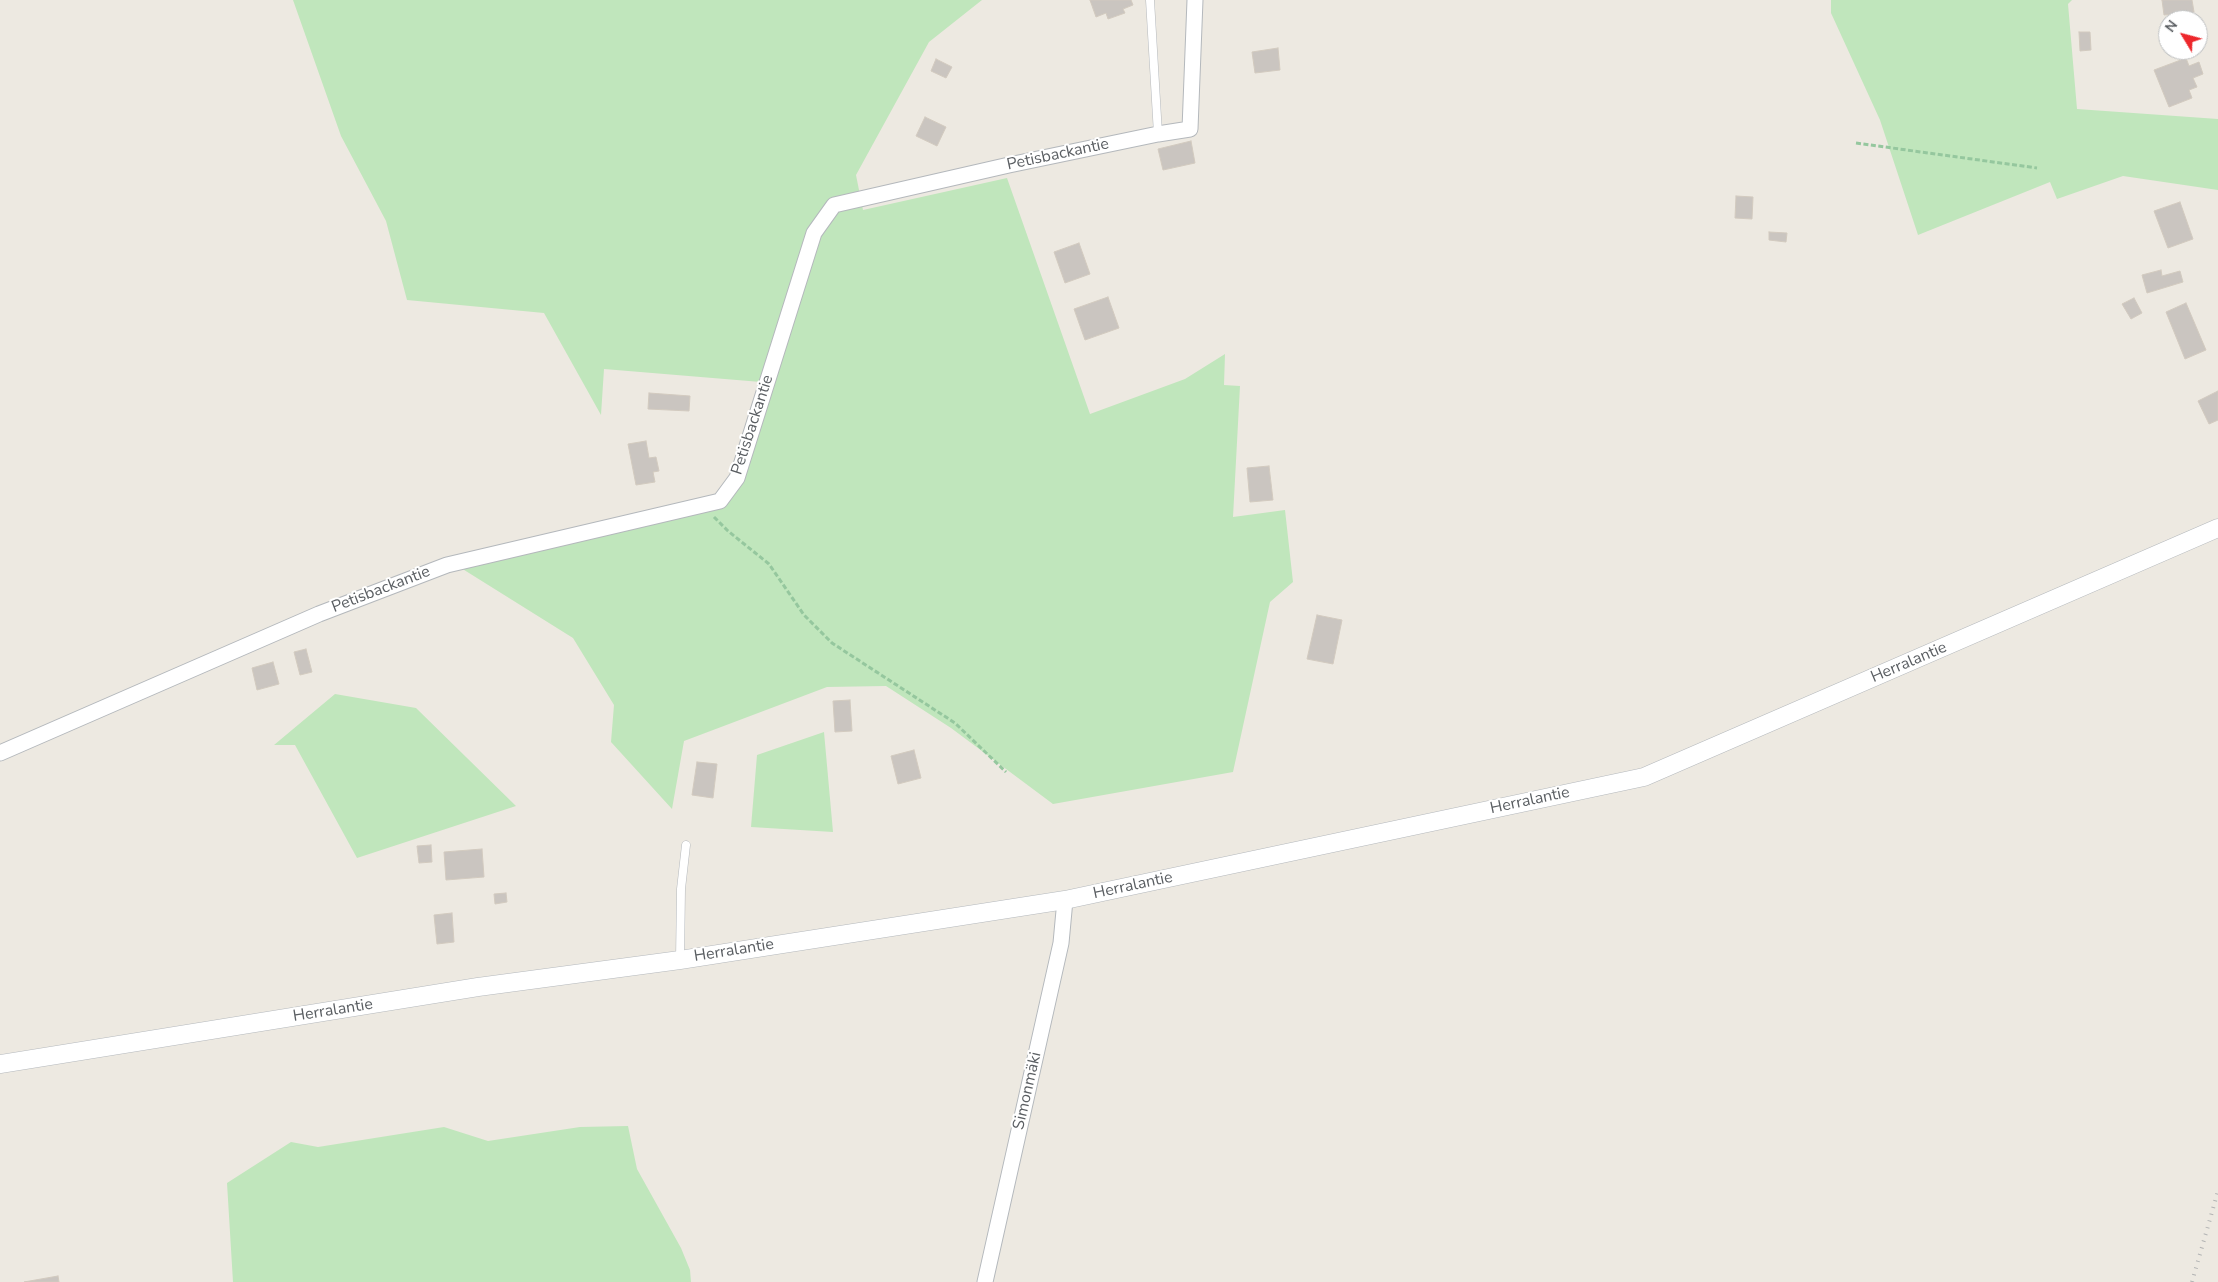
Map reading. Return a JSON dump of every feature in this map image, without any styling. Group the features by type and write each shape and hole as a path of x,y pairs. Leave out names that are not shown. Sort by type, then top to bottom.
{"street":[{"name":"Petisbackantie","path":"0,753 319,614 447,565 720,501 737,478 814,233 834,205 1158,134 1190,129 1195,0"},
{"name":"Herralantie","path":"0,1064 478,987 680,960 1065,900 1644,777 2218,528"},
{"name":"Simonmäki","path":"985,1282 1061,943 1065,900"}],"lane":[{"path":"1150,0 1158,134"},
{"path":"680,960 681,890 686,845"}],"path":[{"path":"1856,143 2037,168"},
{"path":"702,505 728,531 769,564 804,615 832,643 955,722 1006,772"}],"green space":[{"path":"293,0 982,0 929,42 856,175 863,210 1007,178 1090,414 1185,379 1225,354 1224,385 1240,386 1233,517 1285,510 1293,582 1270,602 1233,772 1053,804 951,728 886,686 827,687 684,741 672,809 611,742 614,705 573,638 461,568 723,505 773,383 604,369 601,415 544,313 407,300 386,221 341,136"},
{"path":"1831,0 2072,0 2068,4 2077,109 2218,119 2218,190 2123,176 2057,199 2050,182 1918,235 1880,120 1831,13"},
{"path":"335,694 416,708 516,806 357,858 295,745 274,745"},
{"path":"824,732 833,832 751,827 757,755"},
{"path":"628,1126 637,1169 681,1248 690,1270 691,1282 233,1282 227,1183 291,1142 318,1147 444,1127 488,1141 580,1127"}],"building":[{"path":"1090,0 1131,0 1133,5 1123,9 1125,13 1108,19 1106,13 1096,17"},
{"path":"2162,0 2192,0 2194,10 2163,10"},
{"path":"2079,32 2090,32 2091,50 2080,51"},
{"path":"1278,48 1280,70 1255,73 1252,52"},
{"path":"936,59 952,67 946,78 931,71"},
{"path":"2181,60 2187,60 2189,66 2199,62 2203,74 2193,78 2197,87 2189,90 2192,98 2169,107 2154,70"},
{"path":"925,117 946,127 937,146 916,136"},
{"path":"1191,141 1195,163 1163,170 1158,149"},
{"path":"1736,196 1753,197 1752,219 1735,218"},
{"path":"2180,202 2193,239 2168,248 2154,211"},
{"path":"1769,232 1787,233 1786,242 1769,240"},
{"path":"1079,243 1090,274 1065,283 1054,252"},
{"path":"2161,270 2162,276 2180,271 2183,282 2147,293 2142,275"},
{"path":"1108,297 1119,328 1085,340 1074,309"},
{"path":"2134,298 2142,313 2131,319 2122,304"},
{"path":"2186,303 2206,350 2185,359 2166,312"},
{"path":"2218,391 2218,420 2209,424 2198,401"},
{"path":"649,393 690,396 689,411 648,409"},
{"path":"646,441 649,458 656,457 659,471 653,472 655,482 636,485 628,444"},
{"path":"1269,466 1273,500 1250,502 1247,468"},
{"path":"1317,615 1342,620 1333,664 1307,659"},
{"path":"306,649 312,672 300,675 294,652"},
{"path":"273,662 279,684 257,690 252,668"},
{"path":"850,700 852,731 835,732 833,701"},
{"path":"914,750 921,778 898,784 891,756"},
{"path":"697,762 717,764 713,798 692,795"},
{"path":"431,845 432,862 419,863 417,846"},
{"path":"482,849 484,877 446,880 444,852"},
{"path":"506,893 507,902 495,904 494,894"},
{"path":"452,913 454,942 437,944 434,915"},
{"path":"58,1276 59,1282 24,1282"}],"railway":[{"path":"2192,1282 2218,1191"}]}
